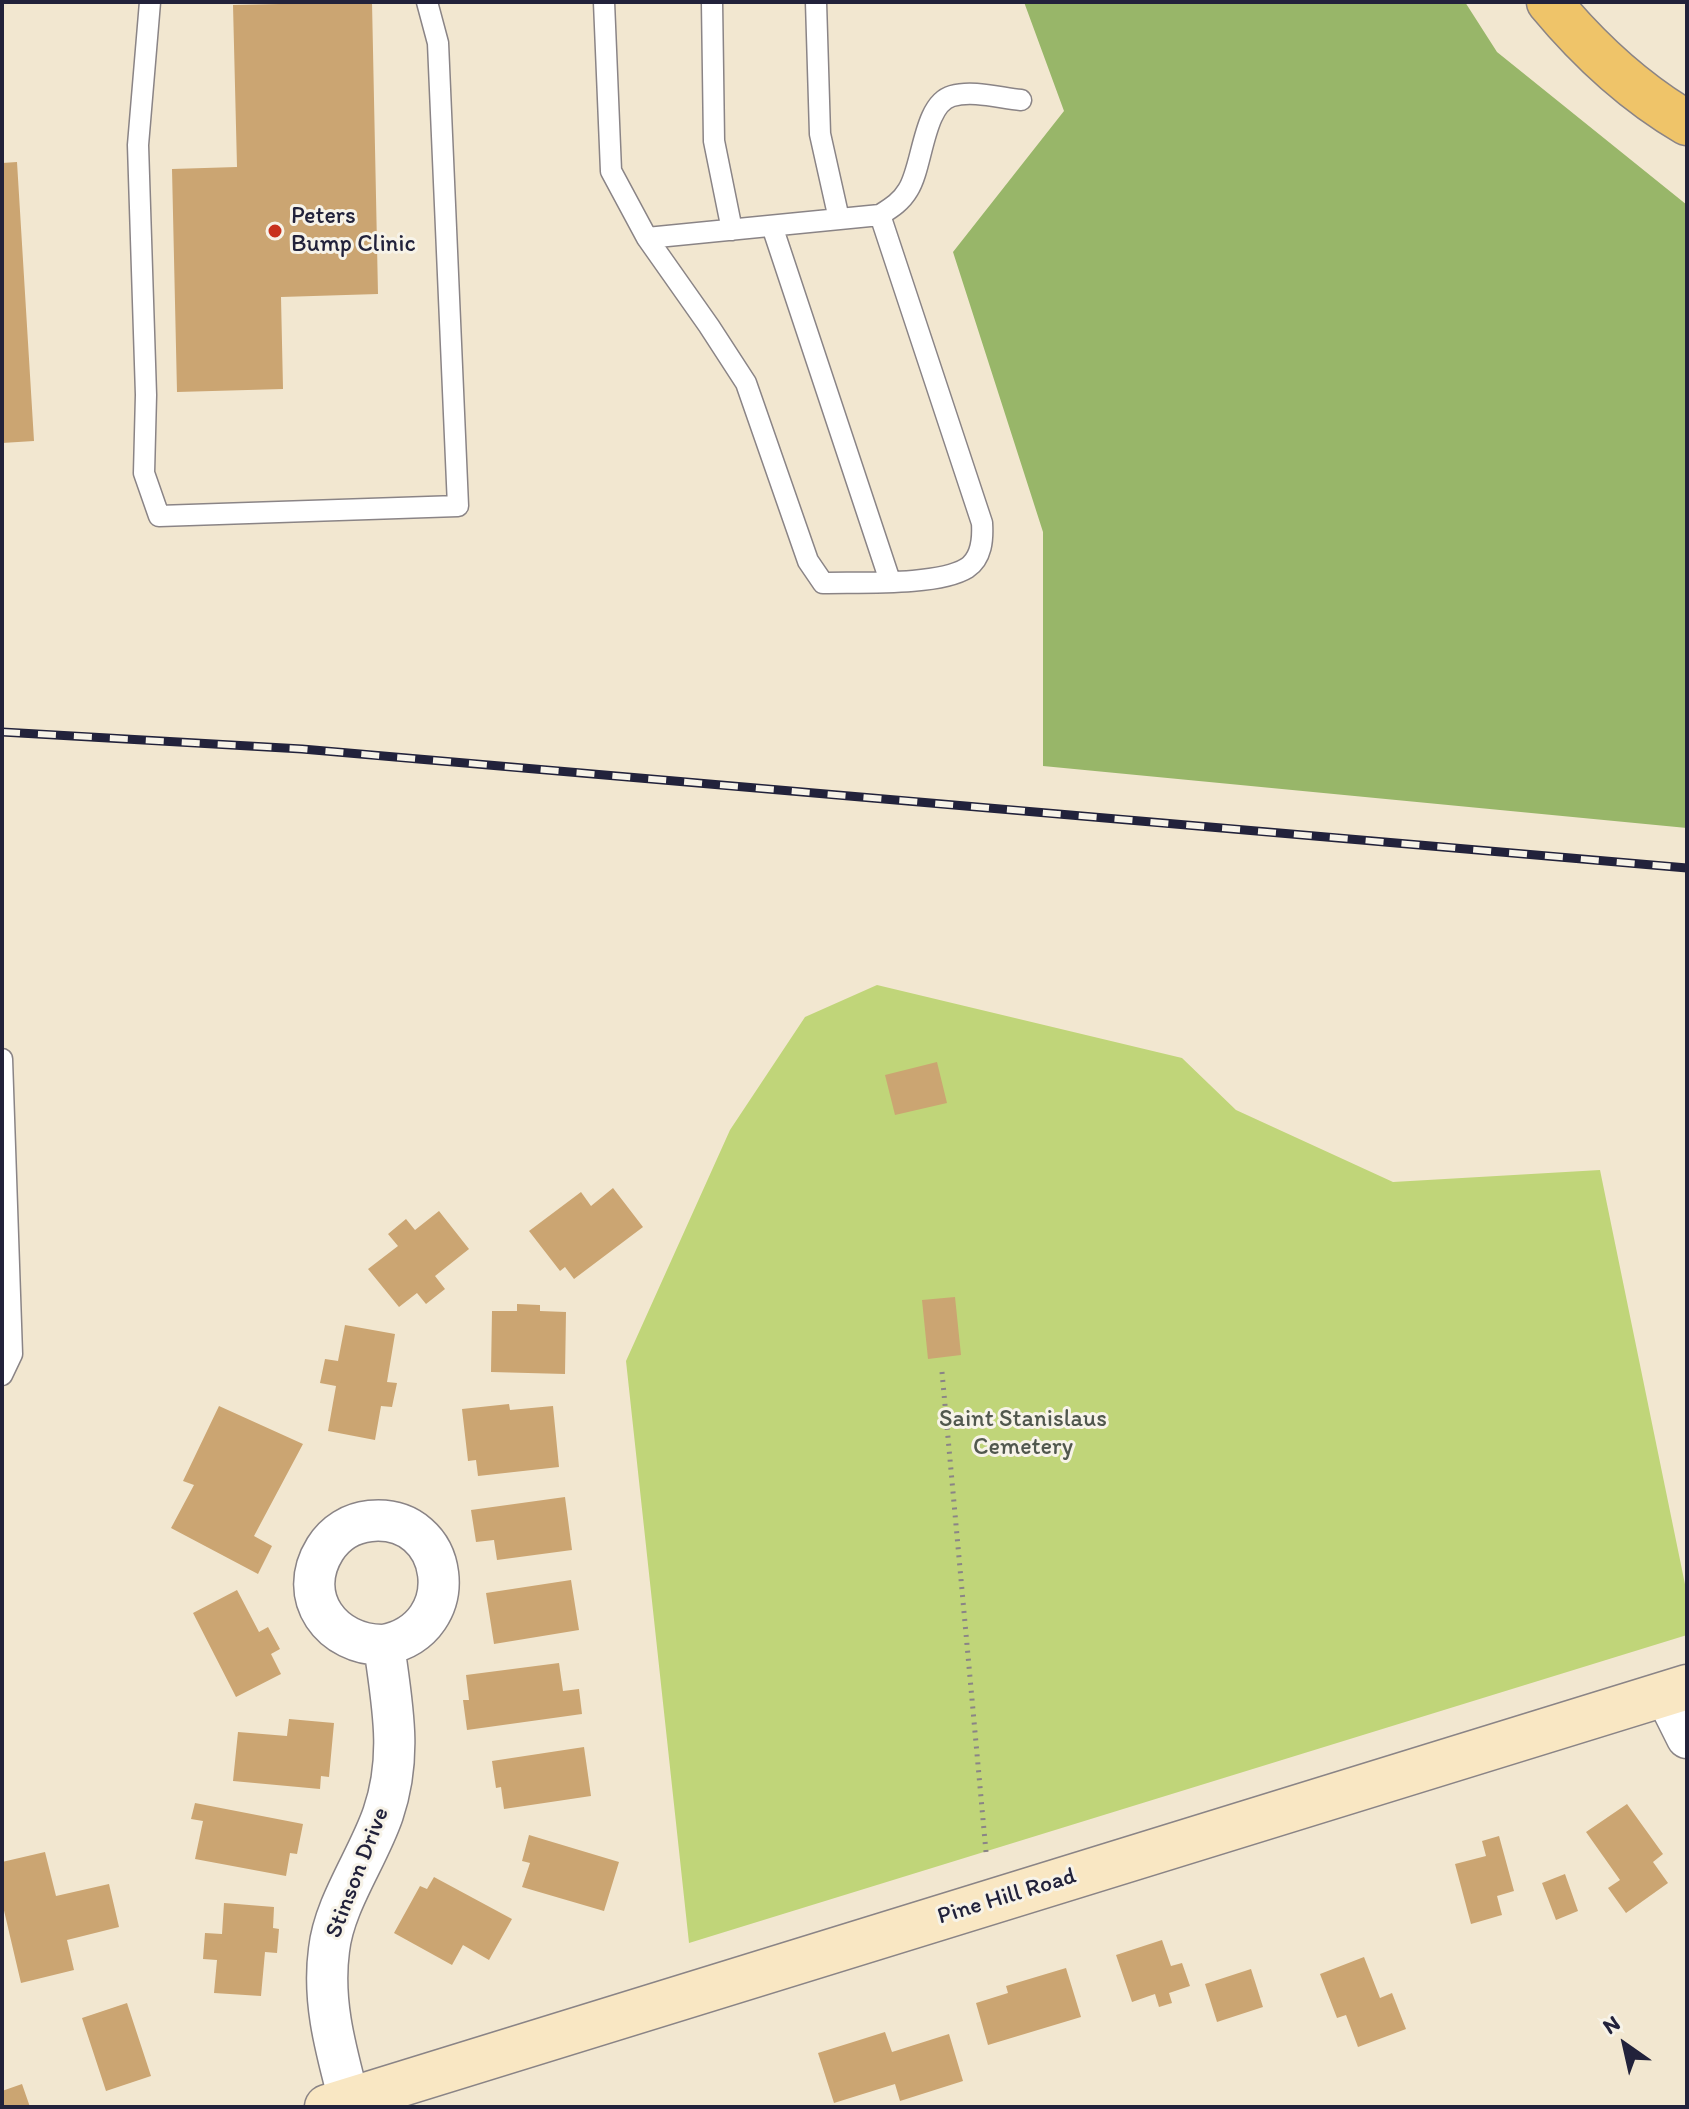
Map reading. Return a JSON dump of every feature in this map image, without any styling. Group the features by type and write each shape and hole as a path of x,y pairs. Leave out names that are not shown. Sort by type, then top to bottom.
{"highway":[{"path":"1549,2 1600,57 1687,123"}],"street":[{"name":"Stinson Drive","path":"338,2104 328,2019 326,1983 329,1946 341,1909 383,1814 394,1772 396,1732 384,1645"},
{"name":"Pine Hill Road","path":"338,2104 1676,1690"},
{"path":"1676,1690 1687,1738"}],"lane":[{"path":"150,2 138,145 146,395 144,473 159,516 458,506 438,43 427,2"},
{"path":"604,2 611,171 647,238 746,383 808,561 823,583 938,580 969,567 983,545 982,523 880,215"},
{"path":"712,2 714,141 732,230"},
{"path":"816,2 820,134 839,219"},
{"path":"647,238 880,215 898,203 910,188 936,107 950,96 973,94 1021,100"},
{"path":"772,226 890,581"},
{"path":"2,1059 12,1354 2,1375"}],"path":[{"path":"942,1372 986,1852"}],"green space":[{"path":"1024,2 1465,2 1497,52 1687,205 1687,828 1043,766 1043,532 953,252 1064,111"},
{"name":"Saint Stanislaus Cemetery","path":"877,985 1182,1058 1236,1110 1393,1182 1600,1170 1687,1594 1687,1635 689,1943 626,1361 730,1130 805,1017"}],"building":[{"name":"Peters Bump Clinic","path":"372,2 378,294 281,297 283,389 177,392 172,169 237,167 233,5"},
{"path":"17,162 34,441 2,443 2,163"},
{"path":"937,1062 947,1103 895,1115 885,1075"},
{"path":"613,1188 643,1227 574,1279 565,1267 560,1271 529,1231 581,1192 591,1206"},
{"path":"439,1211 469,1249 435,1276 445,1289 426,1304 417,1293 399,1307 368,1269 398,1246 388,1234 406,1219 415,1230"},
{"path":"955,1297 961,1355 928,1359 922,1300"},
{"path":"517,1304 540,1305 540,1311 566,1312 565,1374 491,1372 492,1311 517,1311"},
{"path":"345,1325 395,1334 387,1382 397,1383 392,1407 381,1406 375,1440 328,1431 336,1386 320,1383 325,1359 338,1361"},
{"path":"509,1404 510,1410 553,1406 559,1467 478,1476 476,1460 468,1461 462,1409"},
{"path":"219,1406 303,1444 254,1536 272,1546 258,1574 171,1528 194,1485 183,1481"},
{"path":"565,1497 572,1550 497,1560 494,1540 476,1542 471,1510"},
{"path":"571,1580 579,1630 494,1644 486,1593"},
{"path":"237,1590 259,1632 268,1627 280,1649 271,1654 281,1674 236,1697 193,1613"},
{"path":"559,1663 563,1691 579,1689 582,1714 467,1730 463,1700 469,1700 466,1675"},
{"path":"289,1719 334,1723 329,1777 321,1776 320,1789 233,1781 238,1732 287,1736"},
{"path":"584,1747 591,1796 504,1809 501,1787 496,1788 492,1761"},
{"path":"195,1803 303,1824 297,1854 290,1853 286,1876 195,1859 203,1821 191,1819"},
{"path":"1627,1804 1663,1854 1653,1862 1668,1883 1626,1913 1608,1888 1620,1880 1586,1832"},
{"path":"529,1835 619,1862 604,1911 522,1887 530,1863 522,1861"},
{"path":"1499,1836 1514,1891 1497,1896 1502,1915 1471,1924 1455,1864 1486,1856 1482,1841"},
{"path":"45,1852 56,1896 109,1884 119,1927 67,1940 74,1970 21,1983 2,1902 2,1862"},
{"path":"1565,1874 1578,1911 1556,1920 1542,1883"},
{"path":"434,1877 512,1919 489,1960 463,1945 452,1965 394,1933 420,1886 427,1889"},
{"path":"224,1903 274,1907 273,1928 279,1929 277,1953 265,1952 261,1996 214,1993 217,1960 203,1959 205,1933 222,1934"},
{"path":"1162,1940 1171,1966 1182,1963 1190,1986 1169,1993 1172,2003 1159,2007 1155,1994 1132,2002 1116,1955"},
{"path":"1364,1957 1380,1998 1392,1993 1406,2029 1358,2047 1346,2015 1337,2018 1320,1974"},
{"path":"1066,1968 1081,2017 988,2045 976,2003 1008,1993 1006,1986"},
{"path":"1251,1969 1263,2007 1217,2022 1205,1984"},
{"path":"127,2003 151,2076 106,2091 82,2018"},
{"path":"885,2032 892,2052 949,2034 963,2081 900,2101 895,2084 834,2103 818,2053"},
{"path":"22,2084 30,2107 2,2107 2,2091"}],"railway":[{"path":"2,732 302,749 1687,868"}],"place":[{"name":"Peters Bump Clinic","path":"275,231"}]}
